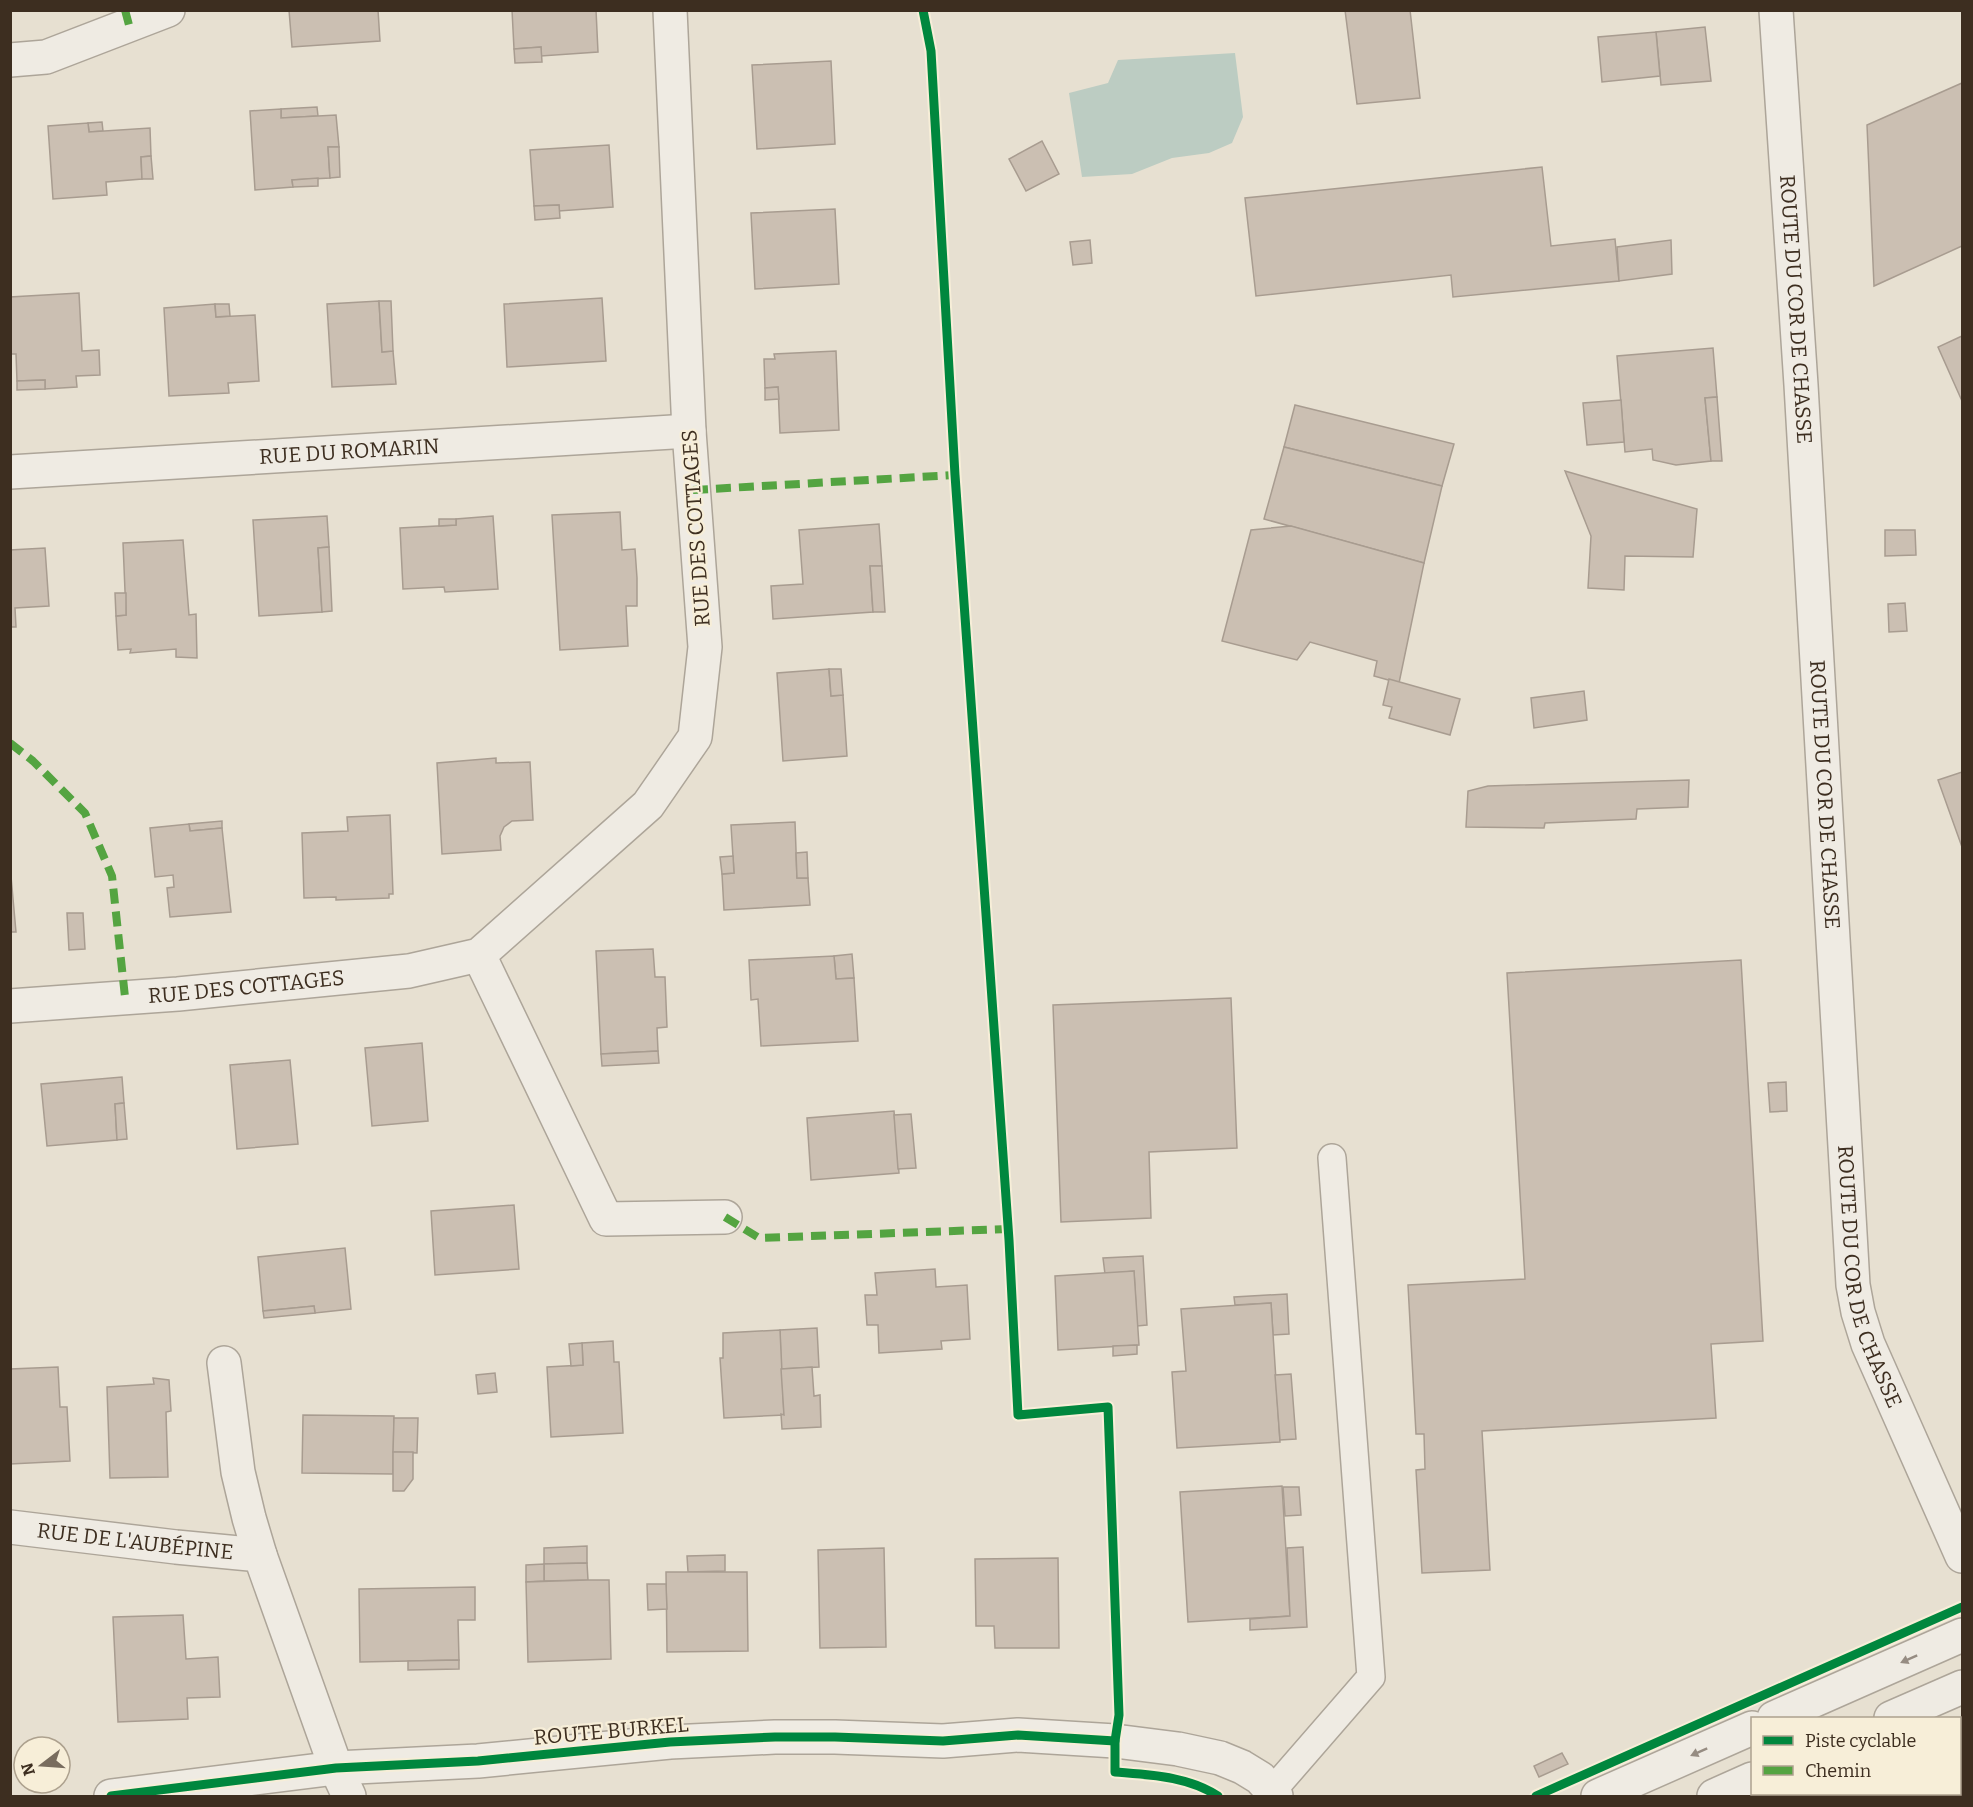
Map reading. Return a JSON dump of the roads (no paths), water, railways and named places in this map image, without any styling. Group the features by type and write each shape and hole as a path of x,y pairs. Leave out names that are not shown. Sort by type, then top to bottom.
{"street":[{"path":"10,60 46,57 168,10"},
{"name":"RUE DES COTTAGES","path":"10,1006 178,994 409,970 479,955 648,805 694,737 705,647 689,432 669,10"},
{"name":"ROUTE DU COR DE CHASSE","path":"1776,10 1802,397 1853,1285 1858,1312 1868,1344 1962,1556"},
{"name":"RUE DU ROMARIN","path":"10,472 689,432"},
{"path":"479,955 606,1219 725,1217"},
{"name":"RUE DE L'AUBÉPINE","path":"224,1363 238,1472 249,1518 343,1782"},
{"name":"RUE DE L'AUBÉPINE","path":"10,1527 261,1556"},
{"path":"1778,1717 1962,1635"},
{"path":"1895,1717 1962,1687"},
{"path":"1598,1797 1751,1728"},
{"name":"ROUTE BURKEL","path":"111,1797 343,1782 477,1761 616,1746 823,1737 943,1741 1017,1735 1178,1749 1220,1758 1260,1778 1274,1794"},
{"path":"1713,1797 1751,1779"}],"lane":[{"path":"1274,1794 1371,1677 1332,1158"}]}
